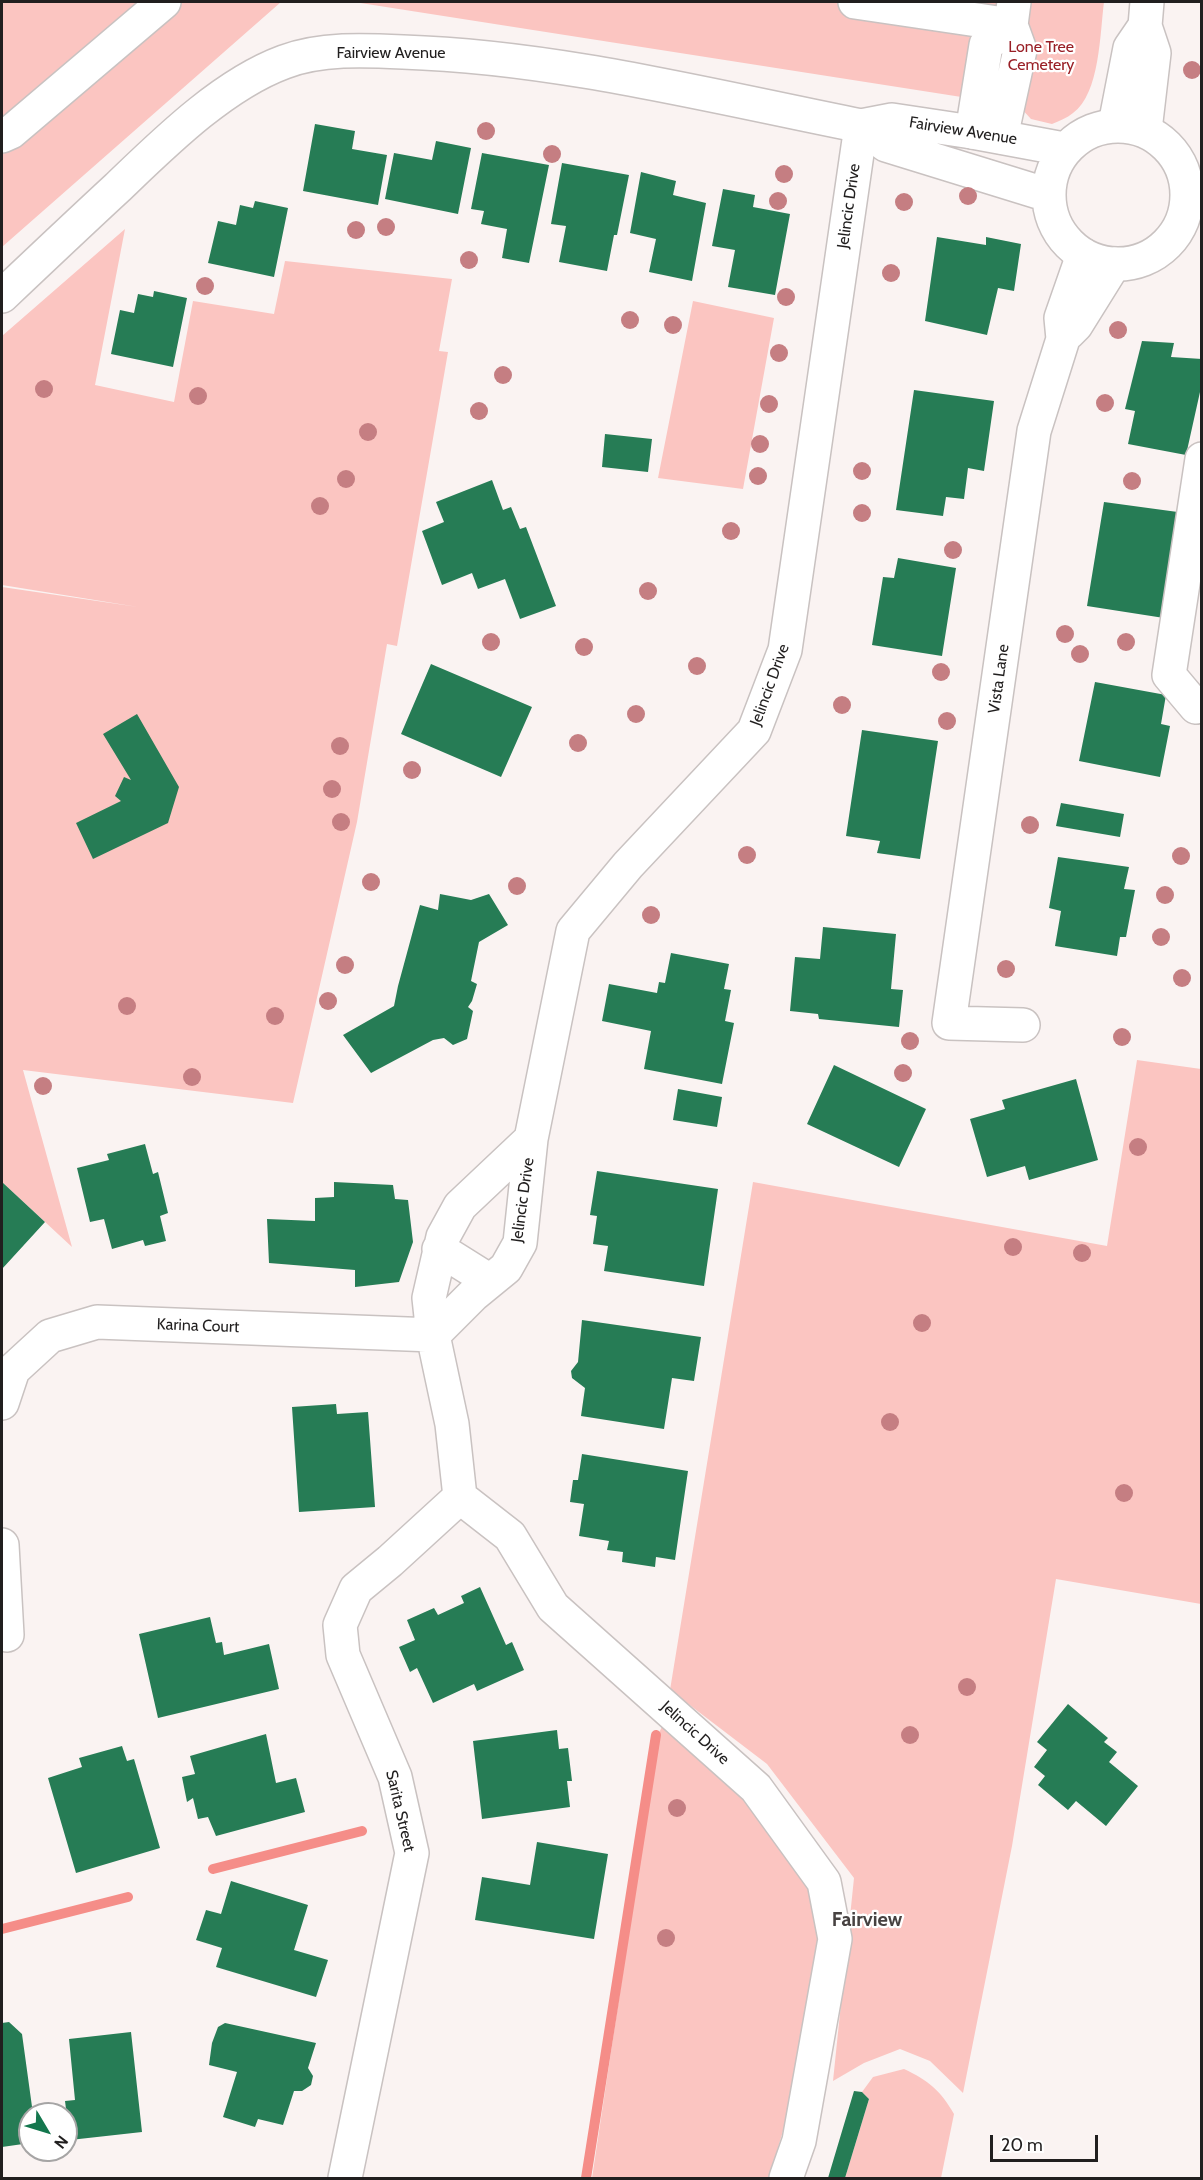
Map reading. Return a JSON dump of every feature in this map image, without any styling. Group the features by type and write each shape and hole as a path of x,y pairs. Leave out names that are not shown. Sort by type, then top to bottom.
{"street":[{"path":"2,136 11,132 164,2"},
{"path":"855,2 1013,13 1020,50 987,134"},
{"path":"1130,127 1154,53 1146,14"},
{"name":"Fairview Avenue","path":"2,296 153,154 214,103 248,80 285,61 320,54 357,51 462,54 591,72 861,126 892,120 987,134 1064,149"},
{"name":"Fairview Avenue","path":"861,126 886,145 1048,195"},
{"name":"Jelincic Drive","path":"433,1335 473,1294 506,1268 520,1243 531,1139 573,932 628,865 753,731 785,650 861,126"},
{"path":"1130,127 1163,141 1193,177 1188,195 1193,215 1158,252 1136,262 1114,264 1098,262 1068,244 1057,230 1050,213 1048,195 1050,179 1055,163 1064,149 1079,137 1096,128 1130,127"},
{"name":"Vista Lane","path":"1023,1025 949,1023 1034,431 1063,339 1061,318 1083,255"},
{"name":"Vista Lane","path":"1063,339 1076,325 1114,264"},
{"path":"1196,707 1169,675 1202,459"},
{"name":"Jelincic Drive","path":"531,1139 460,1206 443,1237 429,1298 433,1335 452,1424 460,1497 510,1536 553,1607 756,1788 824,1882 835,1939 799,2141 786,2178"},
{"path":"439,1249 490,1281"},
{"name":"Karina Court","path":"2,1403 13,1370 50,1336 97,1322 433,1335"},
{"name":"Sarita Street","path":"345,2178 412,1853 395,1777 343,1654 340,1625 356,1589 460,1497"},
{"path":"2,1545 7,1635"}],"green space":[{"path":"2,2 281,2 2,247"},
{"name":"Lone Tree Cemetery","path":"354,2 1104,2 1100,45 1089,92 1073,113 1052,124 1031,119 1019,106"},
{"path":"125,229 95,385 174,402 193,301 274,314 285,261 452,279 439,351 448,352 397,646 387,644 357,822 293,1103 23,1070 72,1247 2,1182 2,587 138,607 2,585 2,336"},
{"path":"693,301 774,318 743,489 658,478"},
{"path":"1137,1060 1201,1069 1201,1604 1056,1579 1012,1846 963,2093 930,2061 900,2049 864,2063 833,2081 854,1878 767,1764 670,1690 753,1182 1107,1246"},
{"path":"666,1718 762,1808 811,1882 823,1934 802,2067 769,2178 592,2178 659,1733"},
{"path":"904,2069 933,2087 954,2114 941,2178 845,2178 869,2099 862,2092 873,2077"}],"building":[{"path":"315,124 355,131 352,149 387,155 378,205 303,191"},
{"path":"436,141 471,148 458,214 385,199 394,153 432,160"},
{"path":"482,153 549,165 529,263 502,258 507,229 481,224 484,211 471,209"},
{"path":"562,163 629,175 607,271 559,262 566,226 551,224"},
{"path":"641,172 676,181 673,195 706,203 692,281 649,272 656,239 630,233"},
{"path":"723,189 755,195 753,207 790,214 775,295 728,287 735,250 712,246"},
{"path":"255,201 288,208 274,277 208,263 218,221 236,225 240,205 253,208"},
{"path":"937,237 986,245 986,237 1021,244 1014,291 998,288 987,335 925,321"},
{"path":"154,291 187,298 173,367 111,354 120,310 134,313 138,294 153,297"},
{"path":"1142,341 1174,343 1171,357 1202,359 1202,383 1186,455 1128,444 1135,411 1125,409"},
{"path":"914,390 994,401 984,471 968,468 964,499 946,497 943,516 896,510"},
{"path":"605,434 652,439 648,472 602,467"},
{"path":"492,480 503,510 511,507 520,529 526,527 556,606 520,619 505,579 478,589 472,573 442,585 422,531 444,522 436,502"},
{"path":"1104,502 1185,513 1164,618 1087,606"},
{"path":"898,558 956,568 942,656 872,645 883,577 894,578"},
{"path":"431,664 532,707 501,777 401,734"},
{"path":"1095,682 1166,695 1161,724 1170,726 1160,777 1079,761"},
{"path":"137,714 179,787 168,823 93,859 76,823 121,801 115,796 124,777 131,780 103,734"},
{"path":"862,730 938,741 920,859 877,853 880,841 846,836"},
{"path":"1061,803 1124,814 1120,837 1056,826"},
{"path":"1058,857 1129,867 1124,889 1135,890 1126,937 1120,937 1117,956 1055,946 1061,911 1049,908"},
{"path":"440,894 471,900 489,894 508,925 479,942 471,981 477,984 468,1007 473,1011 467,1039 453,1045 444,1038 433,1040 371,1073 343,1035 394,1006 420,905 438,910"},
{"path":"823,927 896,934 891,989 903,990 899,1027 819,1019 818,1014 790,1011 795,957 820,959"},
{"path":"671,953 729,964 724,989 731,990 725,1021 734,1023 722,1084 644,1069 651,1031 602,1021 609,984 657,993 659,982 665,983"},
{"path":"834,1065 926,1109 899,1167 807,1124"},
{"path":"1076,1079 1098,1160 1029,1180 1025,1166 987,1177 970,1119 1005,1109 1002,1100"},
{"path":"678,1089 722,1097 717,1127 673,1120"},
{"path":"145,1144 153,1174 158,1172 168,1213 160,1216 166,1241 145,1246 143,1240 112,1249 104,1219 90,1222 77,1168 109,1160 107,1154"},
{"path":"597,1171 718,1189 704,1286 604,1271 608,1246 593,1244 597,1216 590,1215"},
{"path":"2,1182 45,1222 2,1269"},
{"path":"334,1182 393,1185 395,1199 408,1200 413,1242 399,1282 355,1287 355,1270 269,1263 267,1219 315,1221 315,1198 334,1197"},
{"path":"582,1320 701,1337 694,1381 672,1378 664,1429 581,1416 585,1388 572,1378 571,1371 578,1362"},
{"path":"336,1404 337,1414 368,1412 375,1507 299,1512 292,1407"},
{"path":"582,1454 688,1471 675,1560 656,1557 655,1567 622,1562 623,1552 607,1550 609,1541 579,1536 584,1504 570,1502 573,1480 578,1480"},
{"path":"480,1587 506,1645 512,1642 524,1670 477,1691 474,1684 433,1703 417,1668 410,1672 399,1647 415,1640 407,1620 434,1608 438,1615 464,1603 461,1596"},
{"path":"210,1617 216,1643 222,1642 224,1655 269,1644 279,1689 158,1718 139,1634"},
{"path":"1068,1704 1108,1738 1104,1742 1117,1752 1109,1762 1138,1786 1106,1826 1076,1801 1068,1810 1038,1785 1045,1776 1034,1767 1047,1750 1037,1742"},
{"path":"557,1730 559,1749 568,1748 572,1781 567,1781 570,1807 482,1819 473,1741"},
{"path":"266,1734 276,1783 296,1778 305,1812 216,1836 208,1817 198,1819 193,1798 187,1802 182,1777 195,1774 190,1756"},
{"path":"122,1746 127,1761 134,1759 160,1848 76,1873 48,1778 82,1767 79,1758"},
{"path":"537,1842 608,1854 594,1939 475,1920 482,1877 530,1885"},
{"path":"231,1881 308,1905 294,1950 328,1960 316,1997 216,1967 222,1948 196,1940 206,1910 221,1914"},
{"path":"9,2022 22,2034 31,2102 18,2102 18,2145 2,2147 2,2023"},
{"path":"225,2023 316,2043 308,2068 313,2076 311,2085 302,2091 294,2091 283,2125 258,2119 255,2127 223,2117 237,2072 209,2065 212,2043 218,2027"},
{"path":"131,2032 142,2132 78,2139 78,2102 65,2101 75,2100 69,2039"},
{"path":"854,2091 862,2092 869,2099 845,2178 828,2178"}],"waterway":[{"path":"586,2178 656,1735"},
{"path":"213,1869 362,1831"},
{"path":"2,1929 128,1897"}],"district":[{"name":"Fairview","path":"867,1920"}]}
